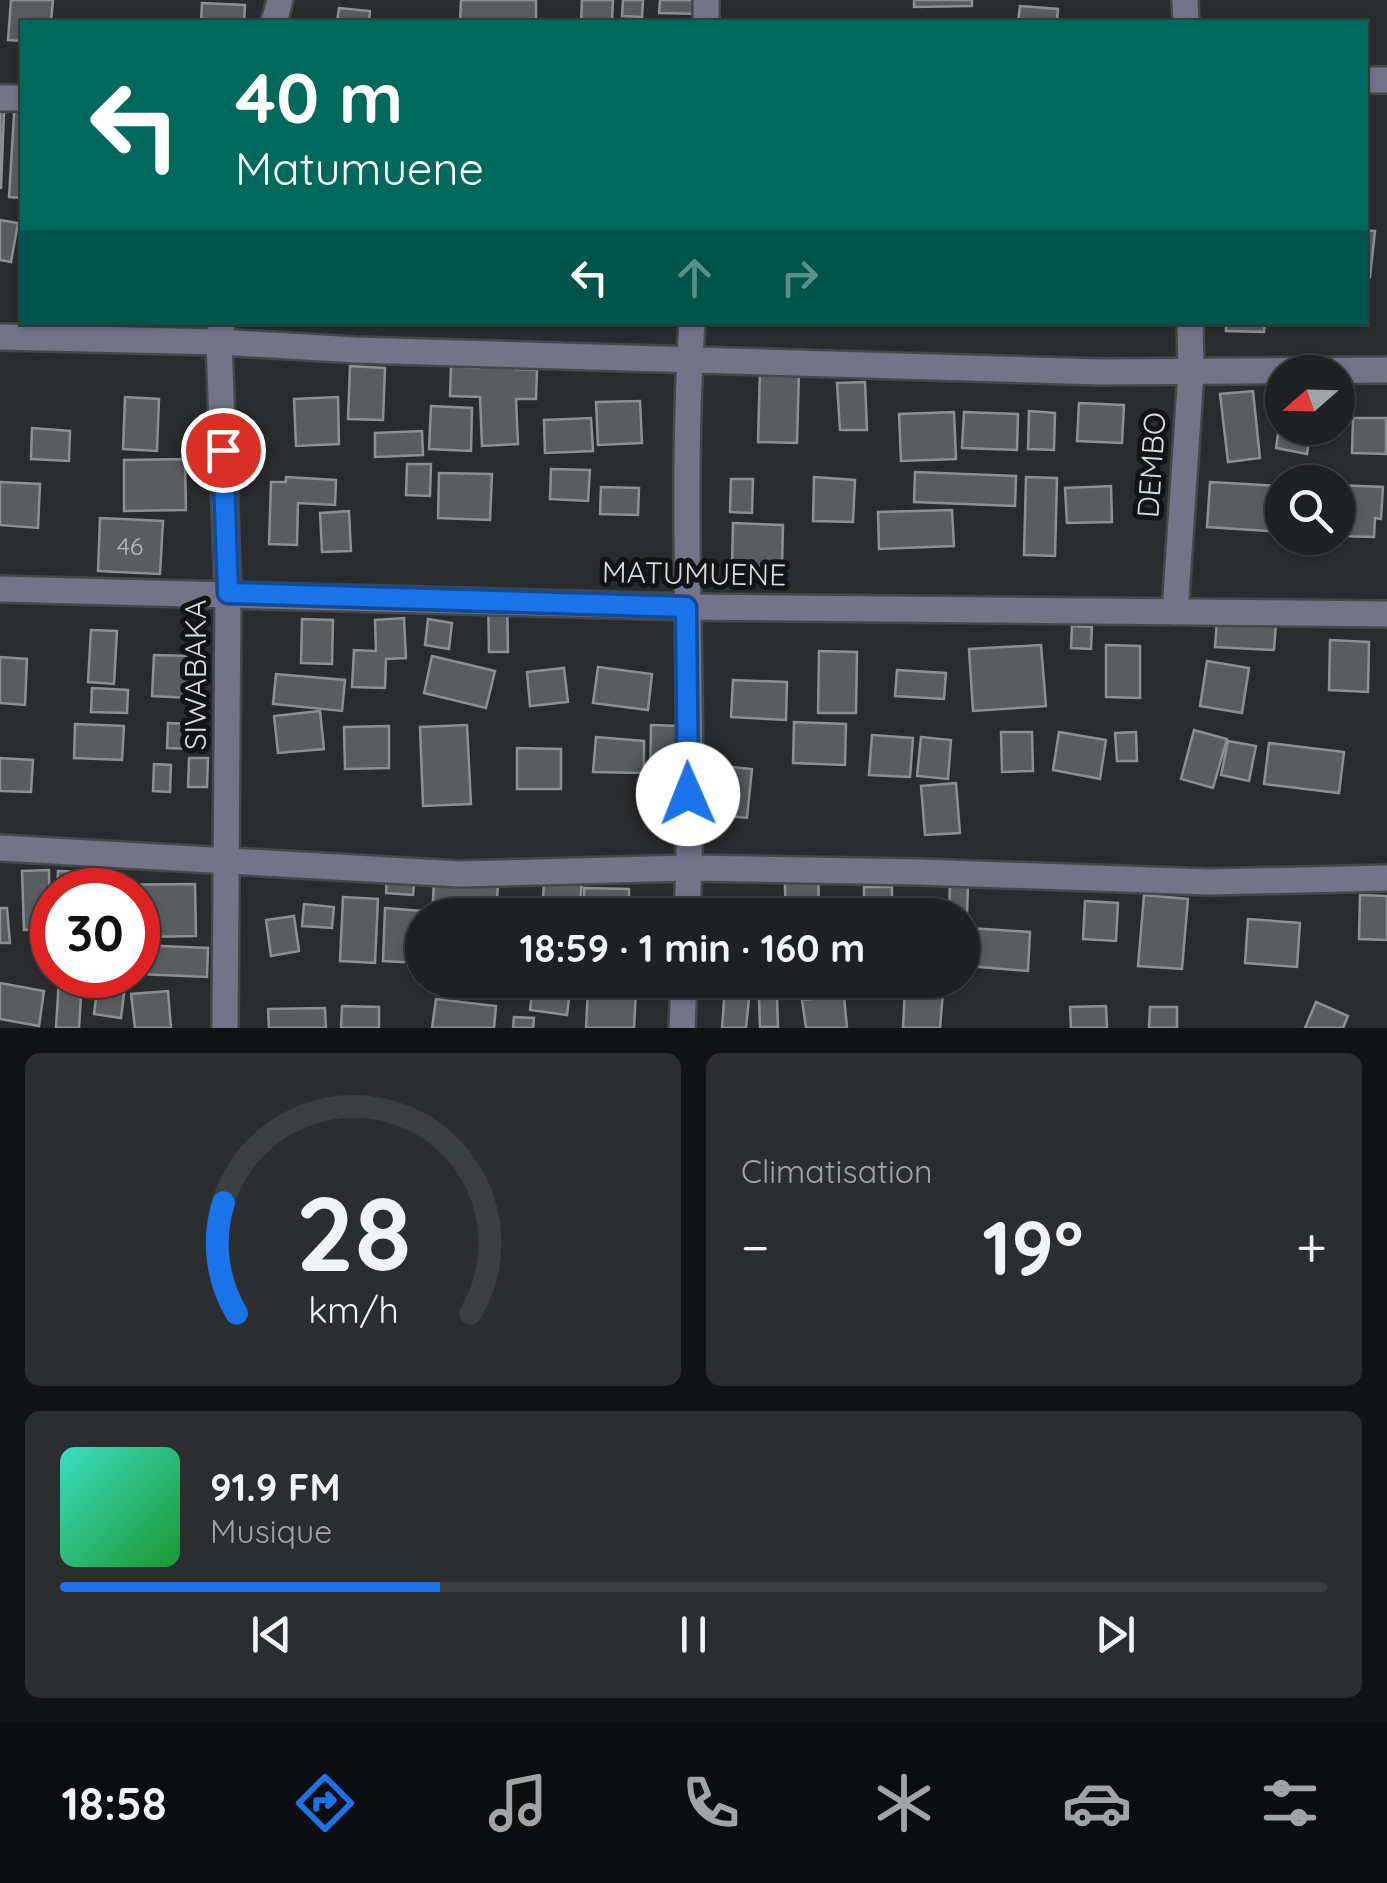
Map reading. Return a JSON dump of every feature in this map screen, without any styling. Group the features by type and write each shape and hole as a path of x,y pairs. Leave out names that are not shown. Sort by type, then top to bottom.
{"street":[{"path":"688,898 686,607 692,325"},
{"name":"DEMBO","path":"1175,612 1191,372 1190,325"},
{"path":"0,337 220,332 356,350 1101,372 1387,370"},
{"name":"SIWABAKA","path":"220,332 228,593 225,1028"},
{"name":"MATUMUENE","path":"0,589 686,607 1387,614"},
{"path":"0,848 459,874 689,868 1209,882 1387,878"},
{"path":"682,1028 683,998"}],"building":[{"path":"11,0 53,0 51,20 20,20 20,41 8,40"},
{"path":"461,0 536,0 536,20 460,20"},
{"path":"582,0 613,0 612,20 581,20"},
{"path":"623,0 643,0 642,17 622,16"},
{"path":"660,0 699,0 699,14 659,13"},
{"path":"914,0 972,0 972,6 914,7"},
{"path":"202,3 245,5 244,20 201,20"},
{"path":"1020,6 1058,9 1057,20 1018,20"},
{"path":"339,8 370,11 369,20 337,20"},
{"path":"0,91 11,94 8,112 4,112 1,189"},
{"path":"20,97 20,198 9,197 15,98"},
{"path":"0,220 18,223 11,262 0,260"},
{"path":"1368,230 1375,231 1368,277"},
{"path":"1226,325 1265,325 1264,332 1226,331"},
{"path":"514,362 515,369 537,370 536,399 516,399 518,444 482,446 480,397 450,396 451,366 479,368 478,363"},
{"path":"350,366 385,368 383,420 348,419"},
{"path":"760,370 799,371 797,443 758,442"},
{"path":"865,382 867,430 840,430 837,383"},
{"path":"1253,391 1260,458 1228,462 1220,394"},
{"path":"125,397 159,399 157,451 123,449"},
{"path":"338,397 339,444 296,446 294,399"},
{"path":"640,401 642,443 598,445 596,402"},
{"path":"1079,403 1124,405 1122,443 1077,441"},
{"path":"431,406 472,408 471,451 429,449"},
{"path":"1029,411 1055,413 1054,450 1028,449"},
{"path":"954,412 956,459 901,461 899,414"},
{"path":"964,412 1018,414 1017,450 962,448"},
{"path":"591,418 593,451 545,453 544,420"},
{"path":"1355,418 1386,418 1386,454 1352,453"},
{"path":"32,428 70,431 69,461 31,459"},
{"path":"422,431 423,455 375,457 375,433"},
{"path":"1276,445 1308,445 1307,454 1276,448"},
{"path":"185,459 186,510 124,511 124,460"},
{"path":"407,464 431,464 430,496 406,495"},
{"path":"551,469 590,470 588,501 550,499"},
{"path":"915,472 1016,476 1015,506 914,502"},
{"path":"439,473 492,474 490,520 438,518"},
{"path":"286,477 336,480 335,505 298,503 297,545 269,544 271,482 286,482"},
{"path":"814,477 855,480 853,522 813,521"},
{"path":"1026,477 1057,478 1055,556 1024,555"},
{"path":"731,479 753,479 752,513 730,512"},
{"path":"0,482 40,484 38,528 0,525"},
{"path":"1210,482 1265,485 1265,531 1207,527"},
{"path":"1111,486 1112,522 1067,523 1065,488"},
{"path":"1355,486 1383,487 1381,519 1375,518 1374,537 1355,536"},
{"path":"601,487 639,488 638,515 600,514"},
{"path":"952,510 954,546 879,549 878,512"},
{"path":"349,511 351,551 322,552 320,513"},
{"path":"100,518 163,521 160,574 98,571"},
{"path":"733,523 783,525 782,567 732,565"},
{"path":"488,595 507,595 508,652 489,652"},
{"path":"404,618 406,658 386,659 385,688 352,687 354,650 376,651 375,620"},
{"path":"302,619 333,620 332,664 301,663"},
{"path":"428,619 452,623 449,649 425,645"},
{"path":"1217,620 1276,623 1274,650 1215,647"},
{"path":"1072,626 1092,627 1091,649 1071,648"},
{"path":"91,630 117,631 114,684 88,682"},
{"path":"1330,640 1369,642 1368,692 1329,690"},
{"path":"1041,645 1046,706 973,711 969,649"},
{"path":"1106,645 1140,646 1140,698 1106,697"},
{"path":"819,651 857,652 856,713 818,713"},
{"path":"154,655 193,656 191,698 152,696"},
{"path":"432,656 495,671 486,708 424,693"},
{"path":"0,657 27,659 25,705 0,703"},
{"path":"1207,661 1249,668 1242,713 1200,706"},
{"path":"598,667 652,674 648,710 593,703"},
{"path":"564,668 568,702 530,706 527,672"},
{"path":"897,670 946,673 944,699 895,696"},
{"path":"276,674 345,680 342,711 273,704"},
{"path":"733,680 787,682 786,720 731,717"},
{"path":"92,688 128,690 127,713 91,712"},
{"path":"320,711 324,749 278,753 274,716"},
{"path":"794,722 846,724 845,765 793,763"},
{"path":"168,723 194,724 193,749 167,748"},
{"path":"75,724 124,726 122,760 74,758"},
{"path":"467,725 471,804 423,806 420,727"},
{"path":"651,725 680,726 679,792 650,792"},
{"path":"389,726 389,768 345,769 344,727"},
{"path":"1194,730 1227,739 1213,788 1181,779"},
{"path":"1001,732 1032,732 1033,771 1002,772"},
{"path":"1059,732 1106,740 1100,779 1053,770"},
{"path":"1136,732 1137,761 1117,761 1115,733"},
{"path":"872,735 913,738 910,777 869,775"},
{"path":"596,737 644,741 644,773 593,772"},
{"path":"921,737 951,740 948,779 917,776"},
{"path":"1228,741 1256,746 1249,781 1221,775"},
{"path":"1269,743 1344,752 1339,793 1264,784"},
{"path":"517,748 561,749 561,789 517,789"},
{"path":"0,758 33,760 31,792 0,791"},
{"path":"189,758 208,758 207,787 188,787"},
{"path":"154,764 171,765 170,792 153,791"},
{"path":"713,765 752,769 747,818 708,814"},
{"path":"956,783 960,833 925,835 921,786"},
{"path":"818,861 819,898 785,898 784,862"},
{"path":"435,866 499,870 497,898 433,898"},
{"path":"545,866 583,869 580,898 543,898"},
{"path":"22,871 30,871 30,930 24,930"},
{"path":"387,874 415,875 413,895 386,893"},
{"path":"950,883 968,884 968,898 950,898"},
{"path":"160,884 195,884 196,936 160,937"},
{"path":"864,887 892,887 892,898 864,898"},
{"path":"584,888 629,889 629,898 584,898"},
{"path":"1144,895 1188,899 1182,969 1138,966"},
{"path":"1360,895 1387,896 1387,940 1359,939"},
{"path":"343,897 378,899 375,963 340,961"},
{"path":"1085,901 1118,903 1116,941 1083,939"},
{"path":"304,904 334,907 332,928 302,926"},
{"path":"0,908 7,908 10,943 0,943"},
{"path":"385,908 405,910 405,962 383,961"},
{"path":"294,916 299,951 271,956 266,920"},
{"path":"1248,919 1300,923 1297,967 1245,963"},
{"path":"980,929 1030,932 1028,971 980,967"},
{"path":"160,946 208,948 207,977 160,975"},
{"path":"0,983 30,988 30,998 43,998 39,1026 0,1019"},
{"path":"168,991 171,1028 135,1028 131,998 160,998 160,992"},
{"path":"58,998 81,998 79,1028 56,1028"},
{"path":"96,998 124,998 121,1018 94,1014"},
{"path":"532,998 569,998 567,1015 530,1010"},
{"path":"588,998 636,998 634,1028 586,1028"},
{"path":"724,998 749,998 746,1028 722,1028"},
{"path":"759,998 777,998 778,1027 760,1027"},
{"path":"844,998 847,1028 806,1028 802,1000"},
{"path":"905,998 942,998 940,1028 903,1028"},
{"path":"436,999 496,1006 494,1028 432,1028"},
{"path":"1316,1002 1348,1016 1343,1028 1305,1028"},
{"path":"342,1006 379,1007 379,1028 341,1028"},
{"path":"1106,1006 1107,1028 1071,1028 1070,1007"},
{"path":"1150,1007 1177,1007 1177,1028 1149,1028"},
{"path":"325,1008 326,1028 269,1028 268,1009"},
{"path":"514,1017 534,1018 533,1028 513,1028"}],"route":[{"path":"223,450 228,593 686,607 688,794"}]}
